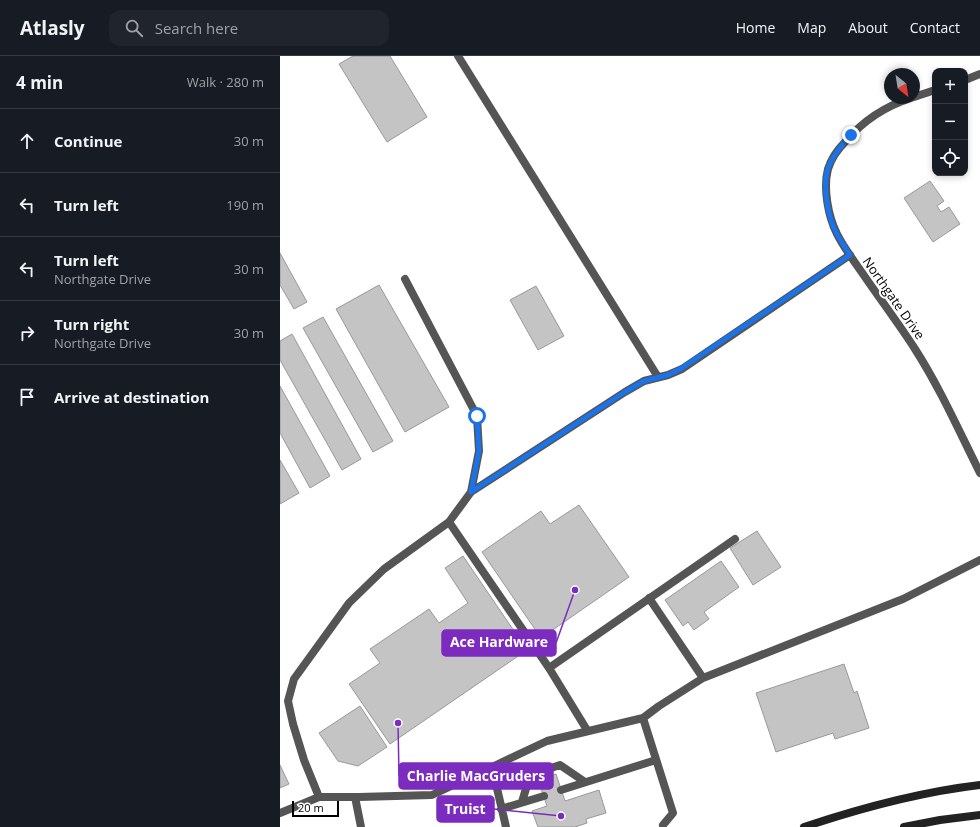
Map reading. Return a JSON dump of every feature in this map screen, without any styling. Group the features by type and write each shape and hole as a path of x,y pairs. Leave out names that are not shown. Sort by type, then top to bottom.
{"main road":[{"path":"804,827 880,804 980,785"},
{"path":"904,827 940,820 980,815"}],"street":[{"path":"458,56 658,377"},
{"path":"968,79 980,74"},
{"path":"920,95 932,91"},
{"name":"Northgate Drive","path":"894,104 889,106 865,123 851,135 838,150 828,168 826,188 829,211 836,233 914,348 931,376 980,472"},
{"path":"319,797 304,760 288,701 294,679 349,603 384,570 449,522 471,492 625,392 644,381 668,375 682,368 850,255"},
{"path":"405,279 477,416 479,451 471,492"},
{"path":"449,522 549,668 587,730"},
{"path":"549,668 735,539"},
{"path":"280,813 319,797 432,794 492,768 547,741 587,730 643,718 702,678 903,599 980,560"},
{"path":"649,598 702,678"},
{"path":"643,718 673,813 662,826"},
{"path":"561,790 656,760"},
{"path":"522,802 530,775 560,765 585,782"},
{"path":"492,768 506,827"},
{"path":"501,809 544,796"},
{"path":"355,797 361,827"}],"building":[{"path":"353,56 390,56 427,117 387,142 339,64"},
{"path":"930,181 944,201 937,206 941,212 949,207 960,224 933,242 904,198"},
{"path":"280,253 307,302 294,309 280,285"},
{"path":"379,285 449,407 405,432 336,309"},
{"path":"536,286 564,336 538,350 510,300"},
{"path":"323,317 393,441 373,452 303,328"},
{"path":"292,334 361,459 342,470 280,360 280,341"},
{"path":"280,386 330,476 310,488 280,433"},
{"path":"280,460 299,493 280,504"},
{"path":"579,505 629,577 541,638 482,552 541,511 550,524"},
{"path":"757,531 781,567 753,585 730,548"},
{"path":"463,556 527,650 390,744 349,684 380,663 370,649 429,609 439,623 468,603 445,568"},
{"path":"721,561 739,587 704,612 709,619 694,630 688,622 683,626 665,600"},
{"path":"844,664 854,693 857,691 869,728 835,739 833,733 776,752 756,693"},
{"path":"360,706 387,747 358,766 338,761 319,733"},
{"path":"280,765 289,784 280,788"},
{"path":"556,774 565,801 599,790 606,813 586,819 587,823 575,827 538,827 532,811 547,806 538,780"}],"place":[{"name":"Ace Hardware","path":"575,590"},
{"name":"Charlie MacGruders","path":"398,723"},
{"name":"Truist","path":"561,816"}],"route":[{"path":"477,416 479,451 471,492 625,392 644,381 668,375 682,368 850,255 836,233 829,211 826,188 828,168 838,150 851,135"}]}
